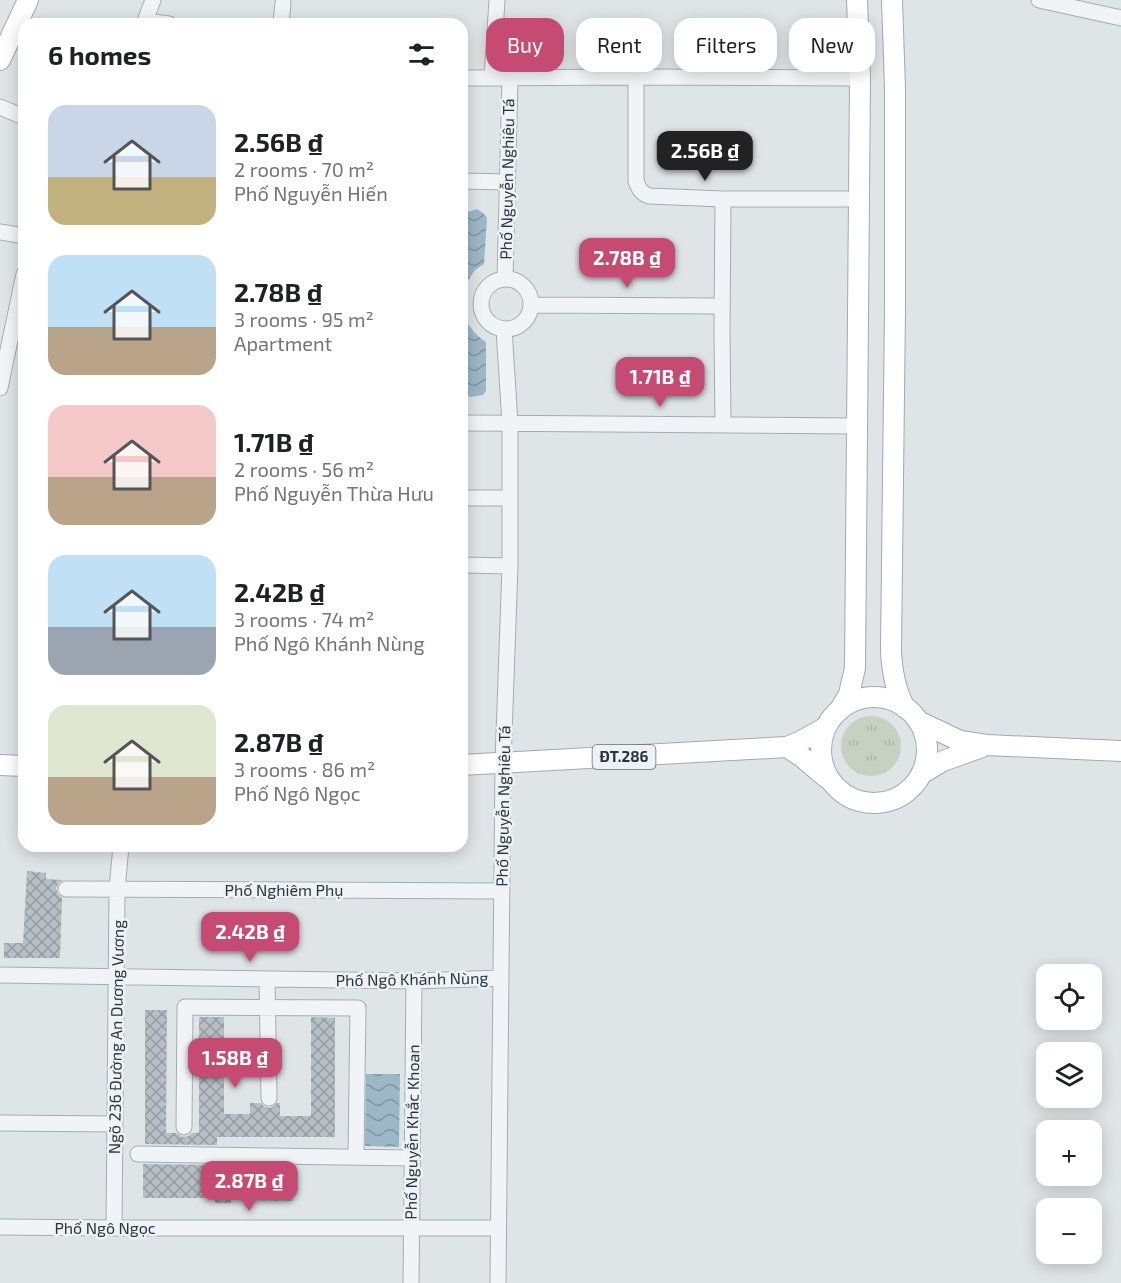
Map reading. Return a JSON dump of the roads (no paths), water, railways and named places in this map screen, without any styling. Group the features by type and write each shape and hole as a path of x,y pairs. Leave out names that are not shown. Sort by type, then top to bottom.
{"main road":[{"path":"20,18 28,0"},
{"path":"839,711 849,694 855,668 860,78 857,0"},
{"path":"892,0 895,89 895,308 891,651 893,676 899,696 925,738 927,757 921,774"},
{"path":"0,60 18,21"},
{"name":"ĐT.286","path":"829,780 820,754 826,727 839,711 852,702 866,698 893,701 912,715 960,741 987,745 1121,751"},
{"name":"ĐT.286","path":"468,765 787,747 826,727"},
{"name":"ĐT.286","path":"787,747 802,757 842,793 859,801 877,803 895,799 903,794 910,789 921,774 943,761 987,745"},
{"path":"0,765 18,766"}],"street":[{"path":"147,18 153,0"},
{"path":"492,78 497,0"},
{"path":"1039,0 1121,18"},
{"path":"282,18 283,3"},
{"path":"636,77 636,182 642,193 649,196 723,199 859,199"},
{"path":"468,78 860,78"},
{"name":"Phố Nguyễn Nghiêu Tá","path":"505,279 510,79"},
{"path":"0,107 18,114"},
{"path":"468,181 507,182"},
{"path":"723,199 723,425"},
{"path":"0,232 18,235"},
{"path":"505,279 524,286 531,305 530,312 522,323 517,327 504,329 490,324 481,311 480,304 490,284 505,279"},
{"path":"0,388 18,302"},
{"path":"531,305 722,306"},
{"name":"Phố Nguyễn Nghiêu Tá","path":"498,1283 503,763 510,566 510,423 504,329"},
{"path":"468,422 857,426"},
{"path":"468,498 510,498"},
{"path":"468,565 510,566"},
{"name":"Ngõ 236 Đường An Dương Vương","path":"114,1228 117,890 120,852"},
{"name":"Phố Nghiêm Phụ","path":"66,889 502,891"},
{"name":"Phố Ngô Khánh Nùng","path":"0,975 414,981 501,978"},
{"path":"267,979 269,1098"},
{"name":"Phố Nguyễn Khắc Khoan","path":"411,1283 414,981"},
{"path":"184,1127 185,1007 358,1008 356,1157"},
{"path":"0,1123 115,1124"},
{"path":"138,1154 412,1158"},
{"name":"Phố Ngô Ngọc","path":"0,1227 498,1228"}],"water":[{"path":"477,209 487,218 484,264 475,270 468,281 468,212"},
{"path":"468,324 486,342 486,391 483,395 468,396"},
{"path":"366,1074 400,1074 399,1147 365,1146"}]}
